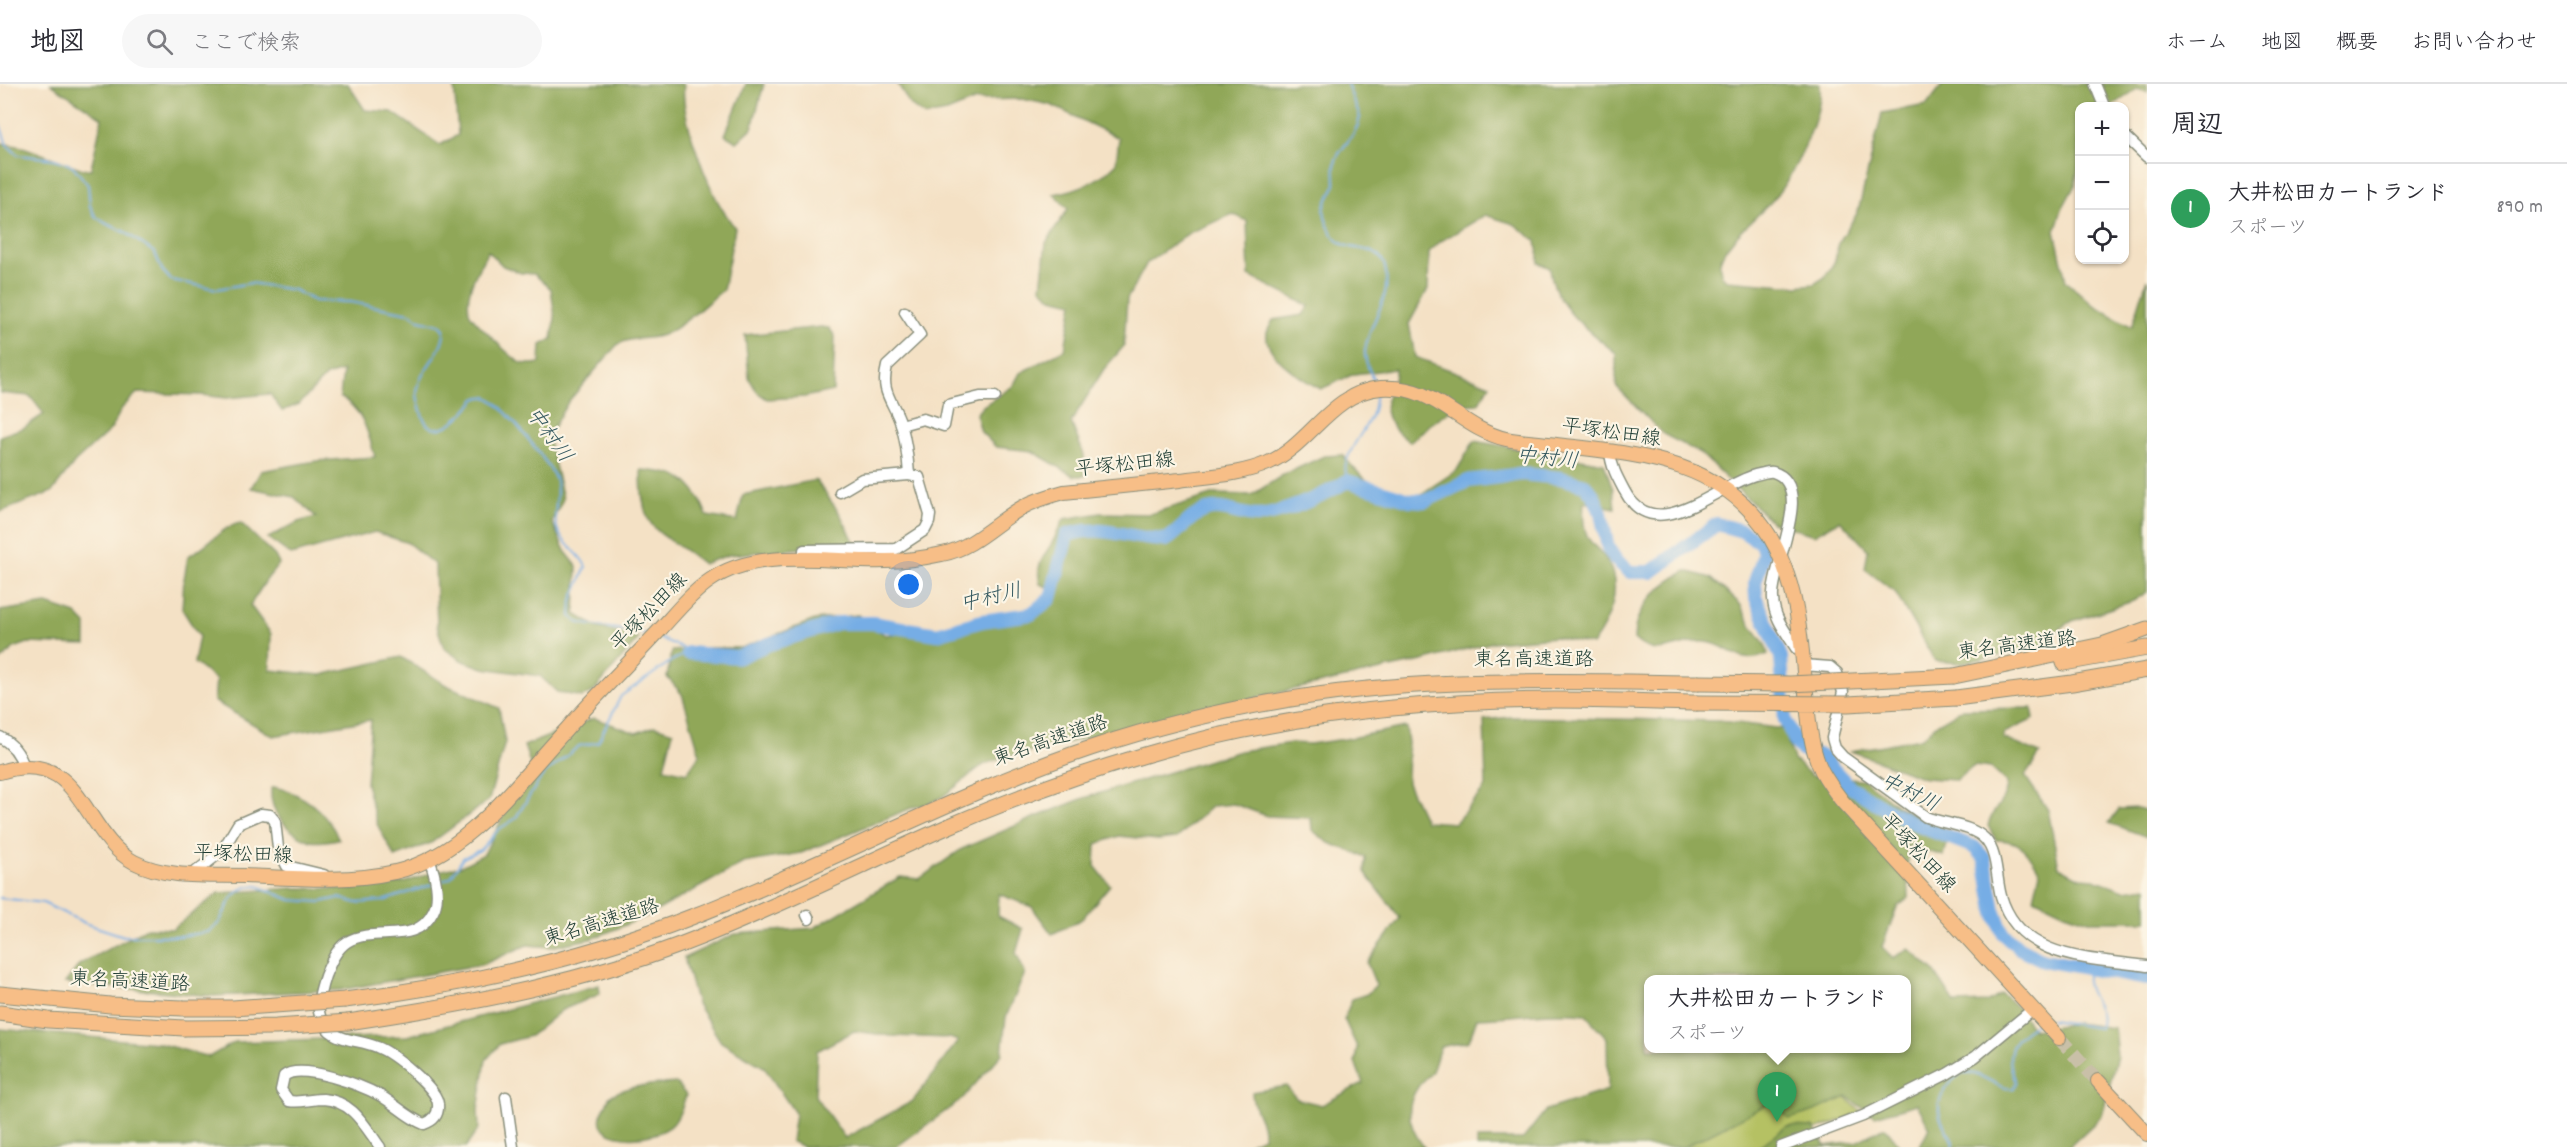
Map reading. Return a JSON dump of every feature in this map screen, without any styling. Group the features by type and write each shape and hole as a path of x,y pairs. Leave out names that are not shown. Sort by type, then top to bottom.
{"highway":[{"path":"1954,676 2102,645 2147,629"},
{"name":"東名高速道路","path":"0,993 110,1005 233,1008 345,1000 454,984 508,973 594,951 732,901 976,791 1037,767 1113,741 1212,715 1312,696 1378,688 1456,683 1563,681 1790,684 1954,676 2039,667 2147,648"},
{"name":"東名高速道路","path":"0,1013 48,1020 184,1028 276,1027 348,1022 433,1010 507,995 598,972 647,956 770,908 1003,803 1115,764 1187,744 1317,718 1411,706 1556,700 1848,704 1956,698 2042,688 2147,670"}],"main road":[{"name":"平塚松田線","path":"0,772 24,767 45,770 73,788 112,843 134,861 159,871 356,878 396,872 430,862 492,812 697,591 727,570 753,562 887,561 948,553 971,543 1021,508 1038,499 1064,492 1230,474 1255,468 1280,457 1341,403 1360,393 1381,388 1411,390 1434,399 1477,426 1504,439 1646,456 1683,466 1725,489 1750,511 1780,554 1793,591 1802,647 1810,733 1819,765 1842,801 2059,1038"},
{"path":"2098,1081 2147,1134"}],"street":[{"path":"2095,84 2102,102"},
{"path":"2129,140 2147,157"},
{"path":"905,312 920,335 893,358 887,366 884,383 886,396 894,405 907,446 909,476"},
{"path":"901,425 923,419 944,426 948,405 980,397 995,397"},
{"path":"1610,452 1611,465 1630,501 1640,511 1654,516 1675,513 1766,472 1774,472 1787,482 1793,500 1793,517 1773,580 1773,600 1778,620 1796,648 1802,647"},
{"path":"804,560 804,550 896,549 925,530 930,515 919,477 862,479 840,492"},
{"path":"1803,665 1830,668 1837,673 1843,692 1832,738 1835,748 1844,758 1926,817 1940,823 1971,830 1986,839 1993,856 2007,913 2019,931 2040,947 2064,954 2147,966"},
{"path":"0,737 21,756 24,767"},
{"path":"193,874 222,851 238,824 261,814 270,816 274,821 278,848 287,866 331,877 356,878"},
{"path":"380,1147 349,1107 322,1099 289,1101 281,1090 281,1084 284,1076 294,1072 331,1078 367,1089 424,1124 431,1122 436,1116 438,1110 436,1093 380,1048 340,1038 331,1033 320,1018 318,1007 321,988 342,946 356,938 416,930 425,925 437,903 430,862"},
{"path":"1781,1147 1863,1116 1955,1070 1982,1052 2032,1009"},
{"path":"506,1097 513,1147"}],"green space":[{"path":"51,84 348,84 365,110 392,112 440,145 458,135 454,84 684,84 685,110 698,157 717,200 735,228 723,290 689,319 667,333 661,336 629,340 617,345 568,402 548,436 563,499 552,522 565,551 577,566 575,614 597,627 639,638 593,692 582,697 557,692 540,676 483,668 461,660 444,648 437,626 435,565 408,543 375,532 291,555 268,538 298,522 316,517 294,497 251,488 261,471 316,461 375,457 360,415 355,408 340,397 343,371 326,376 299,404 282,411 270,394 227,398 137,393 122,408 111,429 75,462 52,492 0,512 0,436 23,428 44,414 30,396 0,393 0,143 23,147 83,169 91,169 102,118","holes":["488,251 503,266 521,273 534,274 551,289 555,318 552,339 541,345 540,363 522,363 493,339 469,312 471,288"]},
{"path":"746,84 764,84 752,128 737,142 725,135"},
{"path":"898,84 1820,84 1817,112 1797,163 1771,202 1728,247 1720,264 1722,276 1727,280 1797,286 1814,284 1825,277 1835,261 1839,242 1858,212 1882,113 1927,105 1943,84 2090,84 2097,102 2075,102 2075,185 2062,209 2055,231 2066,281 2092,304 2132,327 2147,279 2147,592 2133,601 2072,621 2055,632 2037,649 1959,663 1935,661 1895,592 1865,569 1868,550 1840,520 1814,535 1772,522 1700,453 1663,434 1616,386 1616,353 1583,326 1565,306 1553,282 1550,268 1539,263 1536,241 1514,224 1485,215 1441,241 1429,252 1428,289 1409,324 1415,357 1490,385 1478,404 1459,405 1432,423 1410,442 1400,435 1387,415 1387,398 1395,378 1395,369 1354,374 1321,389 1295,374 1271,350 1267,341 1267,333 1273,320 1303,315 1309,306 1249,276 1247,221 1233,214 1189,233 1147,263 1127,299 1124,346 1104,369 1071,422 1084,455 1085,476 1074,476 1032,451 996,447 981,432 976,414 983,406 1013,386 1020,373 1065,349 1073,303 1052,298 1041,288 1046,243 1068,209 1054,194 1088,184 1116,164 1119,138 1051,105 1022,99 976,100 947,112 925,116 910,105"},
{"path":"2101,84 2147,84 2147,92 2137,89 2118,102 2110,102"},
{"path":"829,328 835,336 833,391 804,397 767,399 757,392 749,378 745,335"},
{"path":"1474,441 1604,463 1613,489 1615,508 1584,502 1583,511 1588,538 1604,557 1611,570 1614,592 1609,614 1592,645 1556,637 1493,642 1422,661 1002,758 981,766 942,797 924,805 801,853 743,863 649,915 594,938 551,947 527,945 484,964 340,990 213,996 65,983 80,964 147,928 172,929 219,893 294,888 353,889 406,882 461,866 484,854 509,805 534,775 524,746 594,718 636,733 655,726 673,732 664,768 687,773 700,754 682,694 667,677 672,651 741,648 815,620 858,615 885,635 999,621 1048,604 1052,589 1040,584 1039,571 1044,556 1064,519 1101,513 1150,514 1215,494 1252,495 1283,475 1324,456 1343,455 1367,481 1375,486 1418,496 1457,470"},
{"path":"641,470 666,473 683,480 696,493 707,516 737,521 743,495 816,480 840,514 855,543 729,555 703,564 664,536 649,520 644,509"},
{"path":"241,523 275,556 279,564 250,605 271,634 270,670 321,675 401,657 446,685 499,708 505,742 489,800 431,843 395,857 377,824 366,784 371,720 273,736 214,701 216,680 194,663 199,636 182,609 184,579 188,556 221,532"},
{"path":"1686,571 1711,578 1740,604 1751,625 1765,644 1768,654 1757,658 1741,657 1706,642 1661,650 1652,649 1634,639 1638,617 1650,598 1667,583"},
{"path":"47,604 76,614 86,624 86,645 28,643 14,648 0,661 0,611"},
{"path":"2032,708 2034,719 2004,733 2003,738 2040,754 2025,776 2048,810 2059,867 2080,878 2094,879 2124,890 2147,887 2147,921 2089,921 2065,913 2034,898 2040,872 2032,858 2023,848 2012,842 1996,840 1988,826 2005,795 2007,783 1991,768 1974,766 1956,780 1924,778 1851,751 1921,738 1938,723 1962,709"},
{"path":"1511,717 1721,721 1784,729 1794,760 1812,776 1863,779 1899,807 1950,831 1944,856 1907,845 1909,898 1897,907 1882,947 1893,958 1909,949 1934,971 1955,1003 1988,1002 2002,994 2018,1008 2033,1030 2075,1023 2114,1028 2117,1056 2102,1116 2069,1147 1919,1147 1930,1128 1917,1104 1875,1116 1847,1097 1789,1119 1772,1102 1684,1147 1477,1147 1477,1139 1523,1139 1546,1110 1608,1090 1607,1038 1585,1014 1545,1013 1477,1018 1469,1041 1440,1047 1431,1073 1418,1087 1411,1103 1412,1126 1424,1147 1242,1147 1263,1137 1262,1125 1254,1105 1252,1092 1286,1086 1297,1099 1322,1105 1363,1083 1355,1062 1357,1047 1344,1019 1352,999 1367,994 1376,985 1367,963 1400,918 1365,872 1366,857 1329,843 1312,830 1311,818 1267,816 1234,804 1212,806 1177,838 1158,840 1119,836 1096,844 1095,866 1110,885 1082,919 1052,934 1032,907 999,894 998,916 1023,929 1016,953 1025,973 1006,1017 1002,1054 961,1100 896,1147 803,1147 791,1141 795,1113 764,1067 721,1042 697,1004 684,958 735,934 814,928 900,877 919,879 962,849 1031,819 1084,798 1240,751 1291,743 1310,744 1345,739 1406,727 1407,783 1425,821 1455,823 1486,787 1484,720","holes":["854,1031 891,1036 950,1038 958,1041 913,1101 845,1138 815,1096 817,1051"]},
{"path":"274,787 295,794 312,805 327,820 339,839 311,841 295,833 282,821 273,806 271,789"},
{"path":"2138,808 2147,811 2147,837 2109,823 2119,809"},
{"path":"599,985 600,994 562,1010 530,1036 500,1044 486,1060 478,1110 479,1128 466,1147 0,1147 0,1029 157,1043 209,1057 235,1042 407,1036"},
{"path":"676,1083 686,1095 678,1118 664,1131 651,1135 623,1137 611,1134 603,1128 601,1119 608,1099 612,1095 635,1087"},
{"path":"1831,1085 1862,1112 1773,1147 1667,1147 1765,1096"},
{"path":"1787,1126 1814,1127 1825,1146 1856,1142 1885,1127 1901,1147 1759,1147"}],"waterway":[{"path":"1347,84 1360,117 1354,133 1336,160 1335,184 1325,205 1324,214 1336,239 1348,246 1377,254 1385,267 1386,290 1365,351 1375,385"},
{"name":"中村川","path":"0,124 7,145 18,155 55,159 73,166 88,185 90,206 95,216 125,232 155,253 162,270 171,280 217,289 251,283 294,290 314,301 350,302 410,313 420,320 440,325 444,329 443,338 418,385 418,400 424,420 430,427 438,429 454,421 478,398 487,397 496,403 537,450 556,481 555,519 558,531 586,567 572,600 571,616 577,622 585,624 648,634"},
{"path":"1347,481 1346,463 1372,413 1375,394"},
{"name":"中村川","path":"688,653 739,657 766,645 838,623 872,623 937,634 982,621 1031,614 1051,598 1067,535 1080,532 1104,531 1166,540 1201,512 1207,510 1219,509 1251,516 1267,515 1304,503 1347,481 1410,500 1425,501 1468,481 1522,474 1561,478 1585,485 1594,496 1601,513 1608,548 1616,560 1630,572 1651,572 1717,524 1742,531 1761,543 1764,554 1755,582 1756,598 1781,657 1785,720 1796,743 1803,751 1821,756 1850,787 1893,813 1924,828 1974,847 1985,859 1994,910 2003,933 2019,948 2043,960 2147,979"},
{"path":"439,882 451,877 463,858 480,850 499,829 515,819 542,776 579,746 598,742 621,696 673,660 688,653 685,649 659,638"},
{"path":"0,898 43,903 87,924 124,936 181,936 208,932 219,923 231,899 247,887 258,886 291,900 321,902 339,898 357,903 383,901 434,884"},
{"path":"2051,1020 2099,1028 2101,1021 2099,1009 2087,982 2089,967"},
{"path":"1953,1147 1954,1142 1940,1118 1939,1105 1944,1091 1954,1079 1963,1074 1972,1073 1997,1085 2014,1088 2016,1082 2010,1064 2012,1048 2015,1041 2037,1023"}],"tunnel":[{"path":"2059,1038 2098,1081"}],"place":[{"name":"大井松田カートランド","path":"1777,1122"}]}
